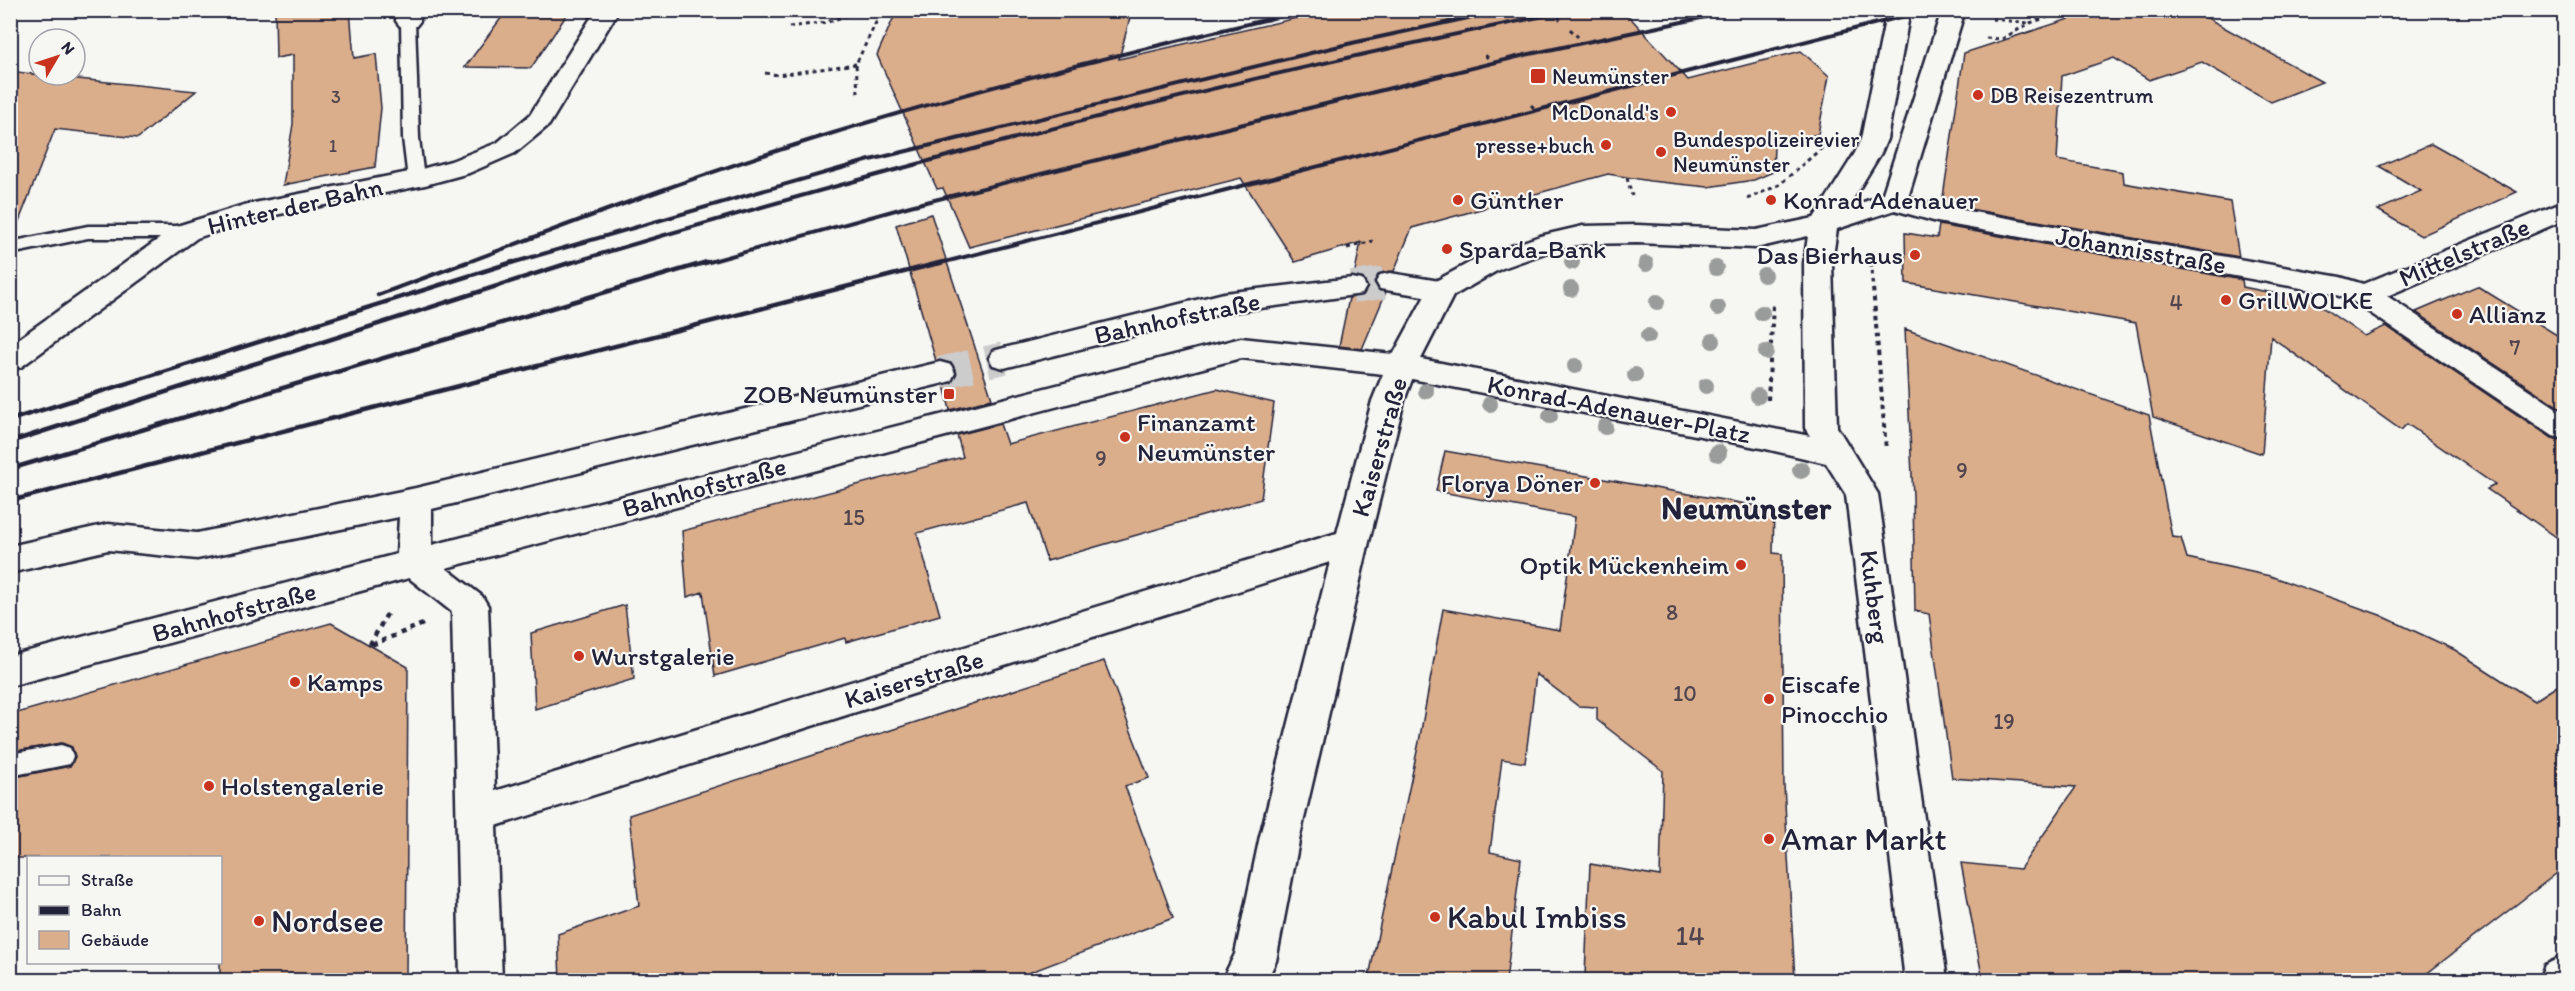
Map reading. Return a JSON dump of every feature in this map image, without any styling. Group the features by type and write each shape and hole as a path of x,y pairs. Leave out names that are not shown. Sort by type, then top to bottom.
{"street":[{"path":"417,179 460,167 506,148 540,120 608,10"},
{"path":"1824,224 1868,153 1874,139 1899,10"},
{"path":"1390,282 1442,290 1490,263 1550,242 1583,235 1637,234 1756,239 1824,224 1894,201 1954,10"},
{"name":"Hinter der Bahn","path":"10,360 187,232 244,213 417,179"},
{"name":"Johannisstraße","path":"1894,201 1937,214 2340,286 2364,295 2565,428"},
{"name":"Mittelstraße","path":"2364,295 2565,210"},
{"name":"Kuhberg","path":"1824,224 1818,263 1821,428 1862,494 1926,981"},
{"name":"Bahnhofstraße","path":"1004,358 1224,303 1352,287"},
{"name":"Kaiserstraße","path":"1243,981 1255,961 1280,836 1388,401 1402,366 1442,290"},
{"name":"Bahnhofstraße","path":"10,671 414,563 1241,348 1402,366"},
{"name":"Konrad-Adenauer-Platz","path":"1402,366 1766,437 1836,454"},
{"path":"10,560 108,537 197,546 416,501 940,373"},
{"path":"416,501 414,563 470,606 481,981"},
{"name":"Kaiserstraße","path":"476,815 1352,542"},
{"path":"2560,981 2565,977"}],"lane":[{"name":"Hinter der Bahn","path":"408,16 411,138 417,179"},
{"path":"10,248 88,232 187,232"},
{"path":"10,765 61,756"}],"path":[{"path":"789,27 828,22 862,10"},
{"path":"858,93 856,64 882,10"},
{"path":"1981,38 2002,39 2030,23 2069,10"},
{"path":"1558,17 1562,21"},
{"path":"1570,29 1578,38"},
{"path":"765,73 778,75 856,64"},
{"path":"1766,437 1774,300 1774,235"}],"building":[{"path":"275,10 350,10 354,58 376,54 381,108 375,167 283,185 293,124 293,55 276,58"},
{"path":"507,10 570,10 531,68 465,67"},
{"path":"897,10 1132,10 1119,59 1331,10 1623,10 1688,80 1801,51 1829,76 1818,134 1774,145 1773,172 1754,180 1708,187 1608,174 1412,228 1394,271 1380,273 1374,281 1378,290 1386,292 1362,349 1339,346 1349,298 1362,296 1368,288 1364,279 1354,276 1361,242 1295,262 1241,178 969,247 943,188 937,189 877,55"},
{"path":"2097,10 2193,10 2322,82 2271,102 2202,62 2149,80 2114,58 2062,76 2057,160 2123,172 2124,183 2230,202 2239,257 1942,204 1964,53"},
{"path":"10,71 27,73 27,87 87,87 87,80 196,91 138,138 55,129 14,234 10,234"},
{"path":"2431,144 2517,192 2421,236 2378,210 2421,191 2379,166"},
{"path":"931,214 992,399 950,410 944,385 953,382 957,372 952,363 936,361 896,225"},
{"path":"1939,225 2242,280 2243,287 2313,301 2364,336 2386,326 2552,438 2565,441 2565,543 2487,489 2495,485 2407,424 2401,430 2271,337 2262,454 2153,417 2136,323 1906,283 1905,233 1937,238"},
{"path":"2477,286 2565,340 2565,411 2416,312"},
{"path":"1905,329 2149,415 2172,537 2181,538 2187,558 2270,576 2380,615 2455,650 2534,701 2565,681 2565,867 2417,981 1983,981 1961,863 2020,869 2076,787 1952,778 1929,614 1915,611 1913,496"},
{"path":"1217,389 1274,403 1261,499 1047,561 1028,503 917,533 940,615 846,642 845,638 715,676 703,592 687,597 682,531 963,457 957,435 1000,424 1007,444"},
{"path":"1445,451 1774,509 1773,553 1782,554 1784,785 1795,981 1614,981 1585,975 1590,864 1660,876 1663,771 1597,720 1597,707 1578,706 1536,674 1525,763 1502,759 1490,852 1521,859 1506,981 1368,981 1419,742 1443,609 1560,630 1575,517 1436,491"},
{"path":"625,605 634,679 535,709 531,633"},
{"name":"Holstengalerie","path":"331,623 408,667 406,981 220,981 222,856 27,856 27,858 10,858 10,778 70,766 75,757 72,747 62,743 10,752 10,715"},
{"path":"1104,661 1149,778 1125,786 1173,918 1007,981 560,981 558,934 639,906 629,815"}],"tunnel":[{"path":"1352,287 1390,282"},
{"path":"940,373 1004,358"}],"railway":[{"path":"463,264 691,180 889,116 1067,68 1307,10"},
{"path":"508,264 870,160 1352,43 1505,10"},
{"path":"567,264 942,157 1194,93 1574,10"},
{"path":"702,264 910,206 1525,55 1739,10"},
{"path":"937,264 1928,10"},
{"path":"378,295 467,262"},
{"path":"10,420 513,262"},
{"path":"10,442 572,262"},
{"path":"10,469 707,262"},
{"path":"10,501 943,262"}],"place":[{"name":"Neumünster","path":"1538,76"},
{"name":"DB Reisezentrum","path":"1978,95"},
{"name":"McDonald's","path":"1671,112"},
{"name":"presse+buch","path":"1606,145"},
{"name":"Bundespolizeirevier Neumünster","path":"1661,152"},
{"name":"Günther","path":"1458,200"},
{"name":"Konrad Adenauer","path":"1771,200"},
{"name":"Sparda-Bank","path":"1447,249"},
{"name":"Das Bierhaus","path":"1915,255"},
{"name":"GrillWOLKE","path":"2226,300"},
{"name":"Allianz","path":"2457,314"},
{"name":"ZOB Neumünster","path":"949,394"},
{"name":"Finanzamt Neumünster","path":"1125,437"},
{"name":"Florya Döner","path":"1595,483"},
{"name":"Optik Mückenheim","path":"1741,565"},
{"name":"Wurstgalerie","path":"579,656"},
{"name":"Kamps","path":"295,682"},
{"name":"Eiscafe Pinocchio","path":"1769,699"},
{"name":"Holstengalerie","path":"209,786"},
{"name":"Amar Markt","path":"1769,839"},
{"name":"Kabul Imbiss","path":"1435,917"},
{"name":"Nordsee","path":"259,921"}],"district":[{"name":"Neumünster","path":"1746,508"}]}
